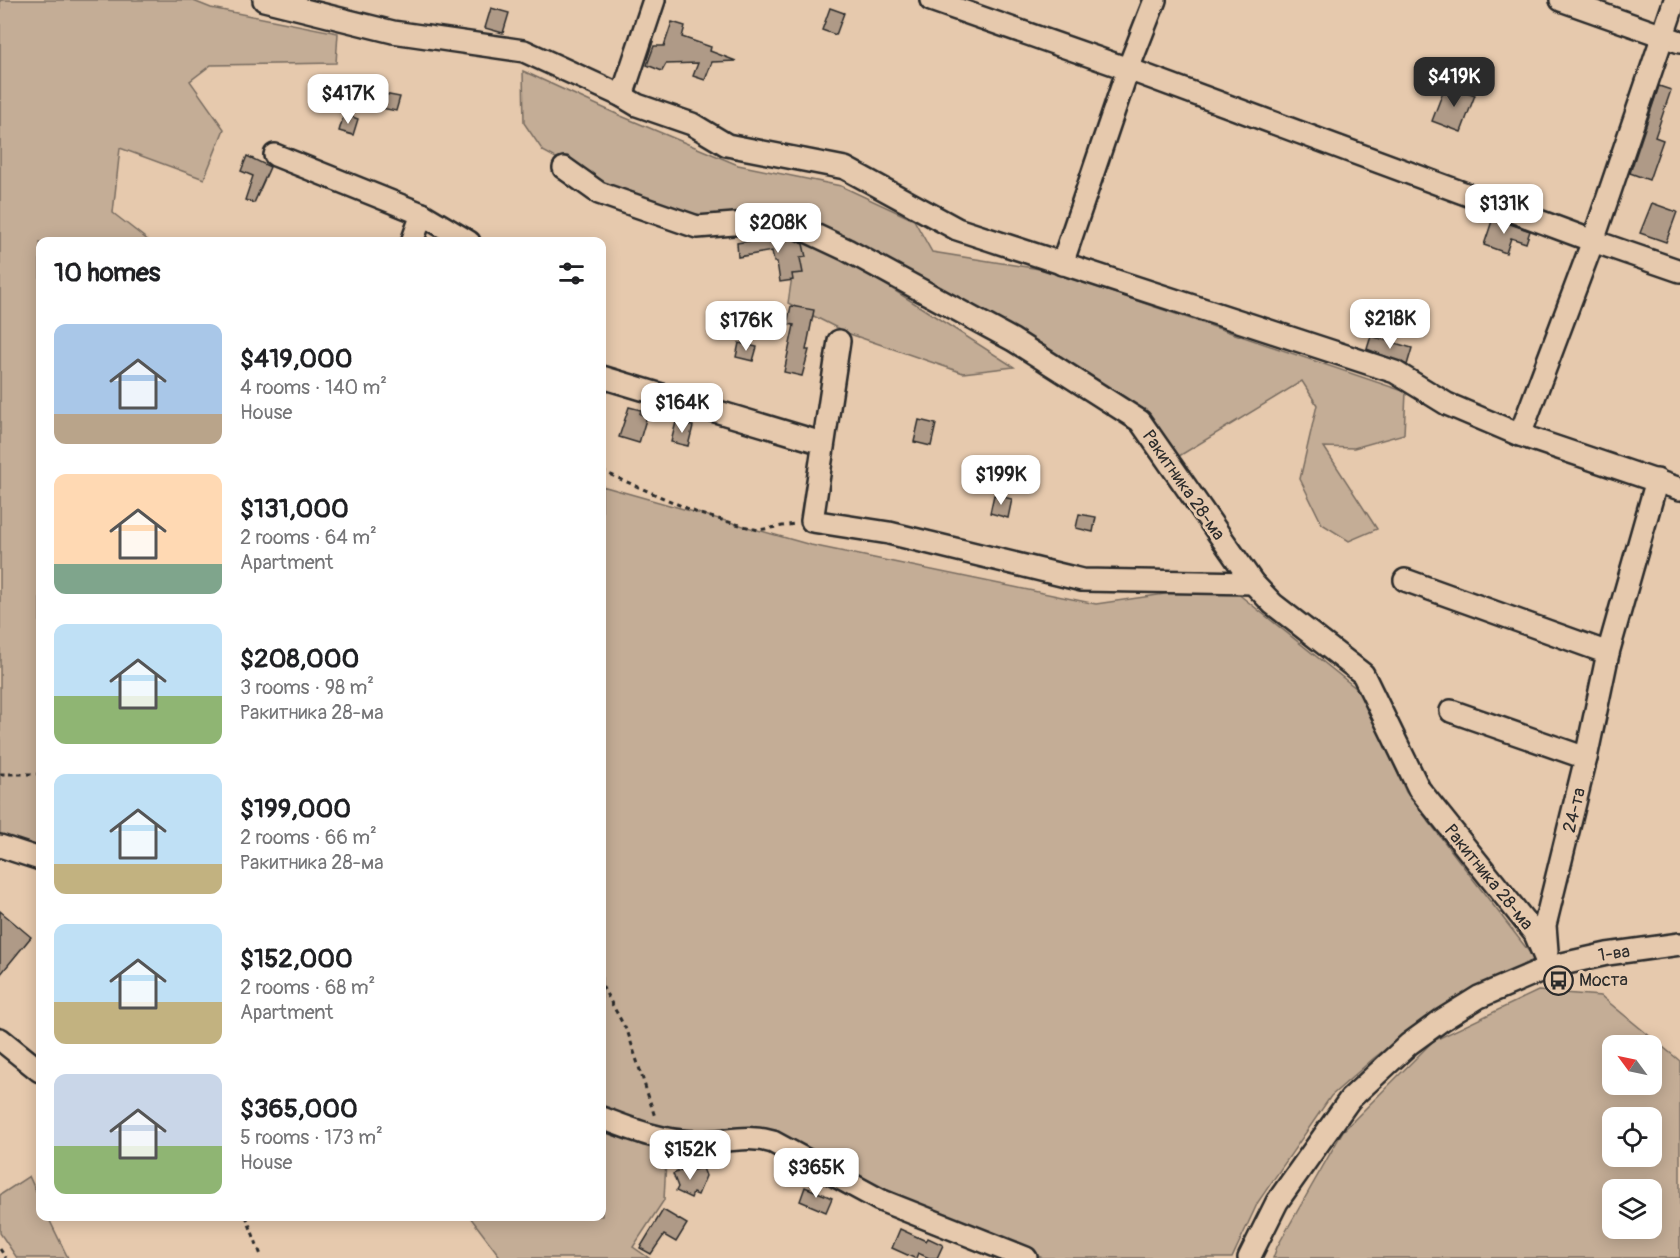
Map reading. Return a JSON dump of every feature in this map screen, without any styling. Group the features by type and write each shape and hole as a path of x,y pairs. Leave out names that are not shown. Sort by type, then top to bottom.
{"street":[{"path":"264,0 393,32 524,51 637,105 692,124 727,145 845,168 957,229 1395,372 1447,404 1520,435 1680,489"},
{"path":"622,96 654,0"},
{"path":"931,0 1128,69 1593,242 1680,271"},
{"path":"1062,264 1128,69 1155,0"},
{"path":"1561,0 1672,39"},
{"path":"1520,435 1672,39 1675,0"},
{"path":"275,154 422,214 461,237"},
{"name":"Ракитника 28-ма","path":"564,168 599,193 697,227 783,220 847,250 1013,340 1140,421 1253,584 1273,604 1364,674 1419,789 1535,934 1549,966"},
{"path":"414,237 422,214"},
{"path":"839,341 812,521 889,533 1082,580 1253,584"},
{"path":"606,378 822,443"},
{"name":"24-та","path":"1549,966 1545,925 1586,758 1608,653 1657,480"},
{"path":"1404,580 1608,653"},
{"path":"1451,711 1586,758"},
{"path":"0,846 36,858"},
{"name":"1-ва","path":"1248,1258 1276,1202 1350,1100 1409,1044 1442,1020 1479,997 1549,966 1607,954 1680,944"},
{"path":"0,1039 36,1068"},
{"path":"606,1119 667,1140 700,1142 758,1137 773,1142 880,1200 1026,1258"}],"path":[{"path":"606,473 700,514 758,530 812,521"},
{"path":"0,774 36,774"},
{"path":"606,993 628,1033 652,1111 667,1140"},
{"path":"248,1221 262,1258"},
{"path":"0,1249 6,1258"}],"shaded area":[{"path":"0,0 191,0 211,8 338,33 336,63 211,65 190,81 224,129 204,179 120,148 113,213 144,237 36,237 36,861 0,850"},
{"path":"523,71 621,116 738,165 841,186 914,220 932,252 1046,270 1406,392 1404,434 1354,448 1324,447 1377,529 1349,541 1322,524 1300,479 1317,405 1302,381 1171,461 1143,419 850,238 786,210 696,216 604,184 543,151 524,123"},
{"path":"798,237 872,276 1014,367 963,373 847,333 788,303"},
{"path":"606,487 811,545 1096,604 1227,585 1362,693 1406,792 1537,962 1451,1000 1374,1058 1331,1096 1258,1202 1232,1258 1043,1258 1000,1242 760,1131 667,1140 664,1200 633,1247 649,1258 501,1258 473,1221 606,1221"},
{"path":"1538,991 1601,996 1648,1035 1602,1035 1602,1095 1662,1095 1662,1046 1680,1061 1680,1258 1273,1258 1277,1247 1343,1131 1433,1041"},
{"path":"29,1176 36,1191 36,1221 50,1221 68,1258 17,1258 0,1233 0,1195"}],"building":[{"path":"491,8 509,13 503,33 485,28"},
{"path":"830,8 844,13 836,35 822,30"},
{"path":"672,22 685,26 682,37 711,47 710,51 736,61 712,62 705,80 693,76 698,63 666,64 662,71 647,65 654,46 664,46"},
{"path":"1446,84 1475,95 1461,132 1432,121"},
{"path":"1659,86 1671,90 1655,137 1663,140 1649,180 1630,173"},
{"path":"384,94 400,97 396,111 381,108"},
{"path":"344,114 358,119 353,135 339,131"},
{"path":"247,156 270,167 254,203 245,200 253,176 241,171"},
{"path":"1652,203 1677,212 1666,242 1640,233"},
{"path":"1493,218 1530,231 1526,243 1511,238 1506,253 1484,245"},
{"path":"784,235 803,244 806,257 800,258 803,273 792,274 793,280 780,282 777,262 774,262 772,251 738,257 737,243"},
{"path":"791,306 814,310 806,350 809,350 802,376 784,372 794,325 787,324"},
{"path":"1371,336 1412,348 1407,365 1367,349"},
{"path":"739,343 757,347 753,361 736,357"},
{"path":"629,407 641,410 640,414 647,416 639,443 619,437"},
{"path":"919,420 936,424 931,446 914,442"},
{"path":"676,422 693,426 688,446 671,442"},
{"path":"994,495 1012,499 1008,518 990,513"},
{"path":"1079,514 1096,517 1093,532 1076,528"},
{"path":"0,911 31,937 0,975"},
{"path":"686,1168 688,1171 703,1168 706,1176 698,1195 693,1193 691,1198 676,1191 678,1187 673,1174"},
{"path":"805,1187 832,1198 826,1212 800,1201"},
{"path":"663,1210 687,1224 676,1242 664,1235 651,1254 640,1248"},
{"path":"900,1229 926,1241 928,1238 943,1245 937,1258 929,1258 918,1253 914,1258 892,1248"}],"place":[{"name":"Моста","path":"1558,980"}]}
